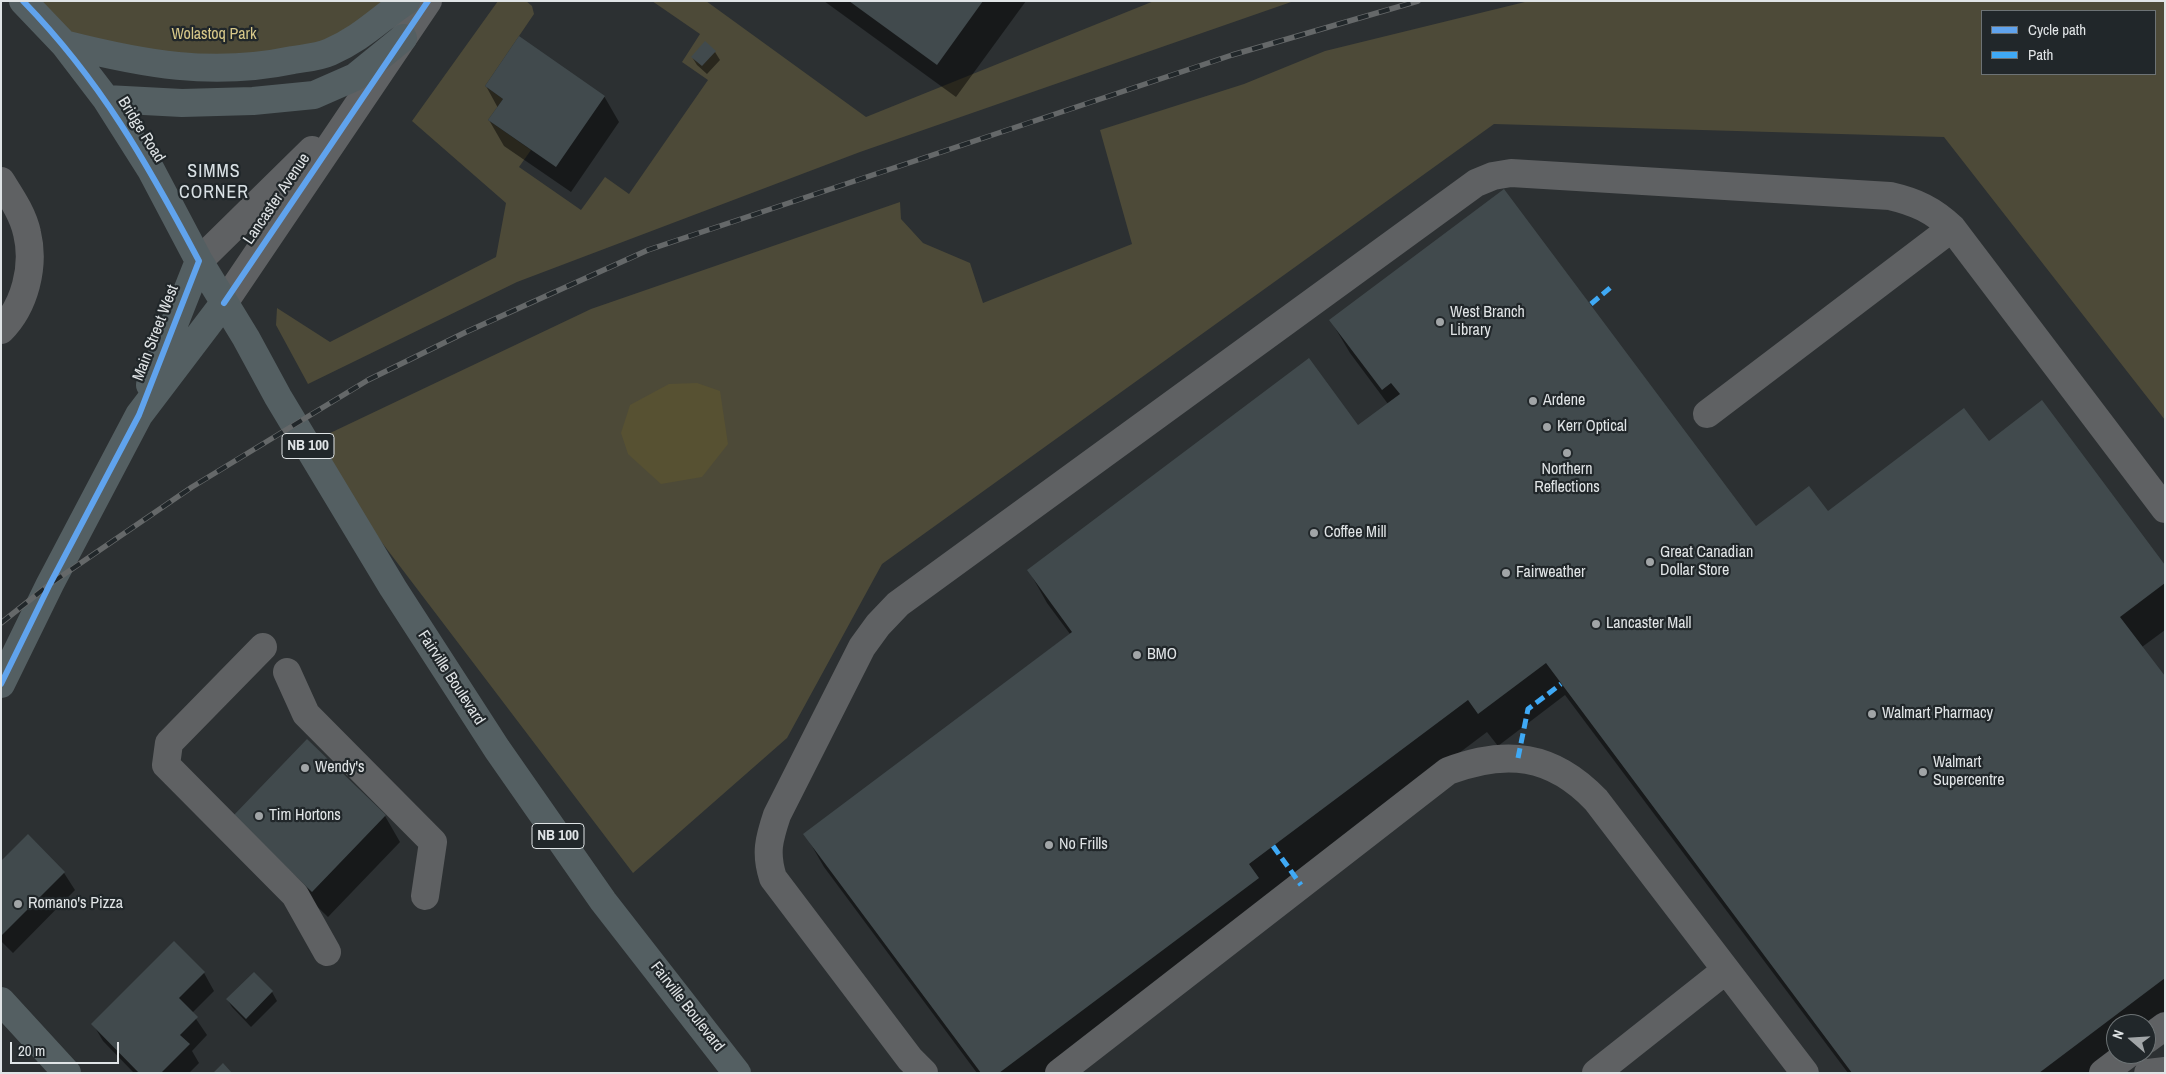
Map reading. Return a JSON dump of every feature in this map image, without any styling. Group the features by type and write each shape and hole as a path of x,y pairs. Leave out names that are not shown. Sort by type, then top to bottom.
{"main road":[{"name":"Bridge Road","path":"23,1 64,44 106,99 151,170 198,261"},
{"path":"64,44 123,59 175,66 216,69 254,68 329,53 367,32 406,1"},
{"path":"106,99 182,103 253,101 314,95 355,76 403,38"},
{"name":"Fairville Boulevard","path":"198,261 393,588 497,749 603,901 738,1073"},
{"name":"Main Street West","path":"139,414 198,261"},
{"path":"1,684 54,576 139,414 224,302"},
{"path":"1,1001 67,1073"}],"street":[{"path":"353,110 428,1"},
{"name":"Lancaster Avenue","path":"198,261 353,110"},
{"name":"Lancaster Avenue","path":"224,302 353,110"},
{"path":"924,1073 910,1060 773,878 767,859 769,838 777,815 862,647 878,625 898,604 1476,182 1493,176 1511,173 1890,196 1915,202 1935,212 1952,228 2165,509"},
{"path":"1,181 15,203 27,232 30,264 24,295 8,323 1,330"},
{"path":"1707,414 1952,228"},
{"path":"263,647 169,743 166,765 295,895 327,952"},
{"path":"287,672 306,714 433,842 425,896"},
{"path":"1059,1073 1448,771 1492,758 1518,758 1542,764 1564,773 1582,785 1596,800 1805,1073"},
{"path":"1596,1073 1726,970"},
{"path":"2103,1073 2115,1064"},
{"path":"2148,1073 2165,1071"}],"green space":[{"name":"Wolastoq Park","path":"23,1 406,1 288,61 64,44"},
{"path":"498,1 526,1 532,6 534,14 485,86 503,99 488,120 531,150 519,167 581,210 605,177 629,194 708,80 682,62 700,34 652,1 706,1 866,117 1154,1 1294,1 860,152 517,282 308,384 276,325 277,308 330,342 496,257 506,203 412,121"},
{"path":"1529,1 2165,1 2165,420 1944,137 1494,124 882,564 787,738 633,873 307,444 591,309 900,202 901,219 923,243 970,263 983,303 1132,244 1100,130 1244,84 1325,51"}],"shaded area":[{"path":"697,383 720,391 728,444 702,477 661,484 628,454 621,433 630,405 669,384"}],"building":[{"path":"849,1 983,1 937,65"},
{"path":"519,36 605,96 556,167 488,120 503,99 485,86"},
{"path":"705,41 716,51 702,66 691,57"},
{"name":"Lancaster Mall","path":"1504,189 1756,526 1809,486 1828,511 1964,408 1989,441 2042,400 2165,565 2165,583 2120,617 2165,676 2165,978 2117,1014 2106,1014 2106,1022 2039,1073 1852,1073 1546,663 1478,714 1468,700 1249,864 1259,878 999,1073 981,1073 803,834 1072,632 1027,570 1309,358 1358,425 1400,394 1391,383 1382,390 1329,320"},
{"path":"307,739 386,815 312,892 233,816"},
{"name":"Romano's Pizza","path":"28,834 65,872 1,936 1,861"},
{"path":"174,941 205,972 179,998 198,1017 180,1035 190,1044 161,1073 139,1073 91,1024"},
{"path":"254,972 273,991 246,1019 226,999"},
{"path":"223,1063 232,1073 213,1073"}],"railway":[{"path":"1,623 50,584 192,487 368,380 466,332 648,250 1232,55 1418,1"}],"marked path":[{"path":"1591,304 1611,287"},
{"path":"1518,758 1528,709 1561,684"},
{"path":"1273,846 1301,885"}],"cycle path":[{"path":"1,684 50,584 139,415 199,261 161,190 121,124 76,62 23,1"},
{"path":"224,303 428,1"}],"place":[{"name":"West Branch Library","path":"1440,322"},
{"name":"Ardene","path":"1533,401"},
{"name":"Kerr Optical","path":"1547,427"},
{"name":"Northern Reflections","path":"1567,453"},
{"name":"Coffee Mill","path":"1314,533"},
{"name":"Great Canadian Dollar Store","path":"1650,562"},
{"name":"Fairweather","path":"1506,573"},
{"name":"Lancaster Mall","path":"1596,624"},
{"name":"BMO","path":"1137,655"},
{"name":"Walmart Pharmacy","path":"1872,714"},
{"name":"Wendy's","path":"305,768"},
{"name":"Walmart Supercentre","path":"1923,772"},
{"name":"Tim Hortons","path":"259,816"},
{"name":"No Frills","path":"1049,845"},
{"name":"Romano's Pizza","path":"18,904"}],"district":[{"name":"SIMMS CORNER","path":"214,182"}]}
